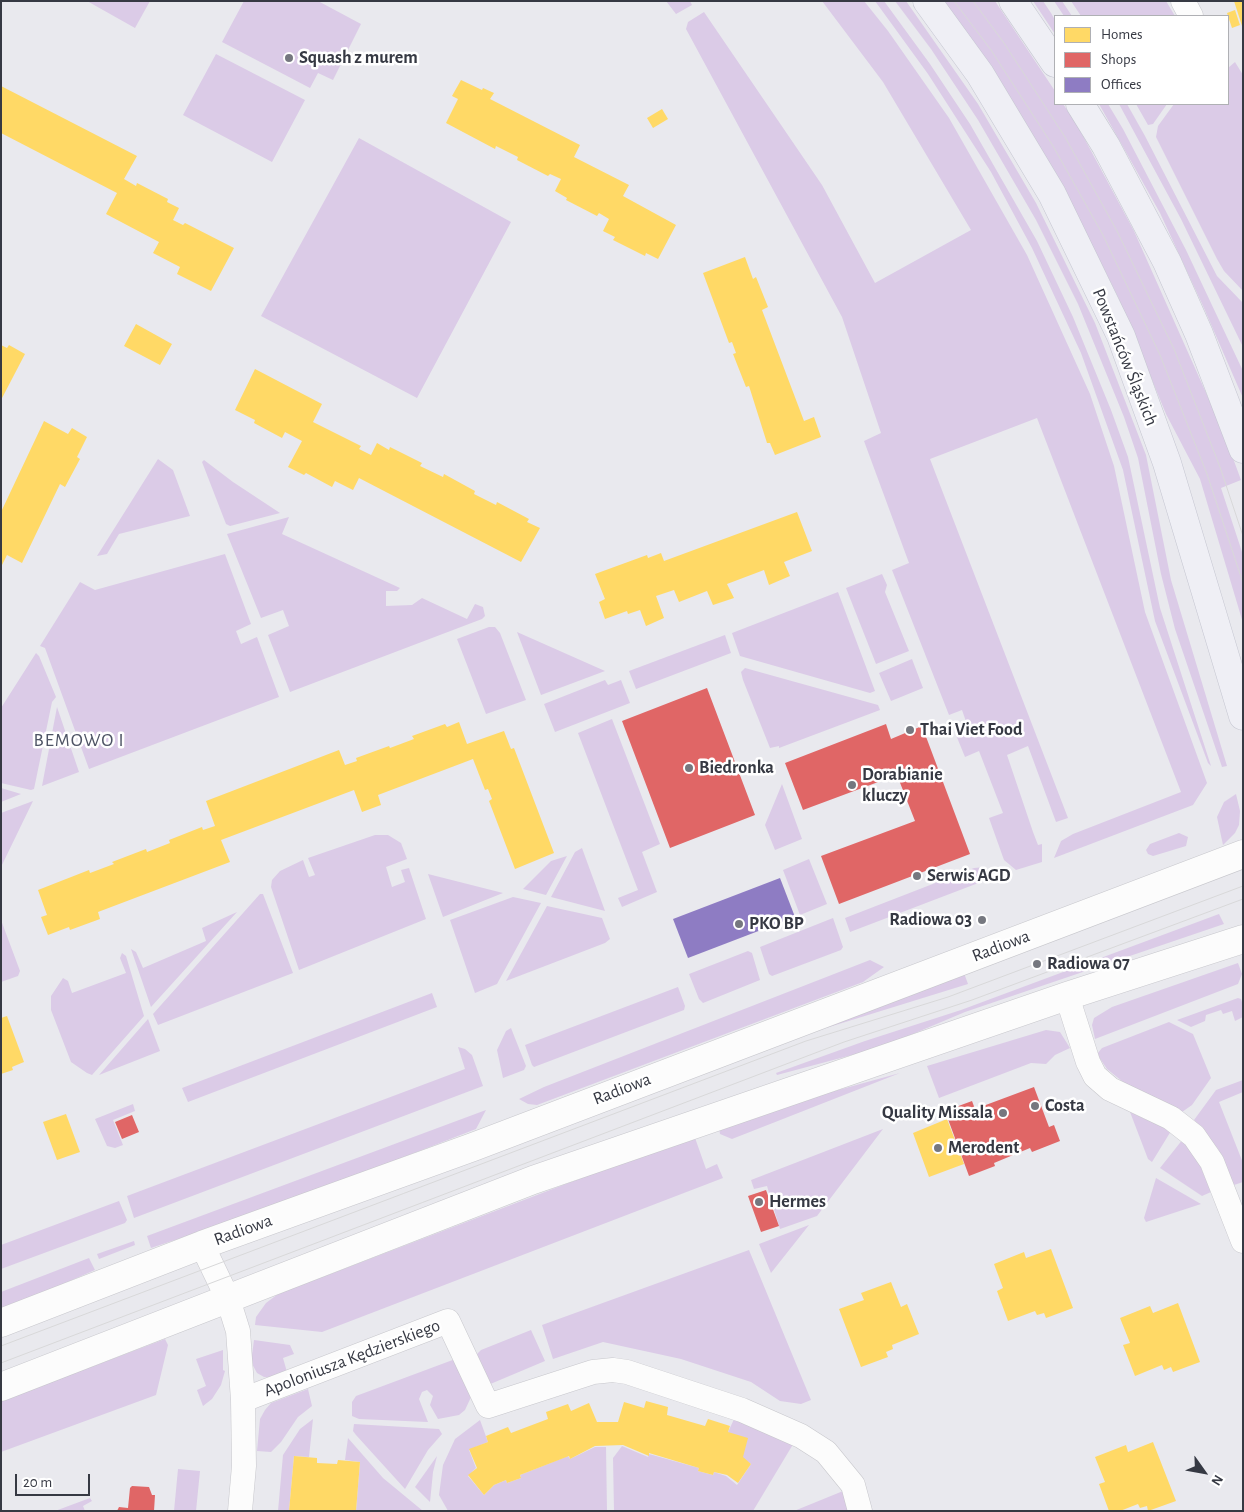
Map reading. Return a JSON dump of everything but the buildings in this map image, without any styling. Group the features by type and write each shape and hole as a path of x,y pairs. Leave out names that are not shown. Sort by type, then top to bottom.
{"main road":[{"name":"Powstańców Śląskich","path":"927,1 980,74 1052,194 1121,336 1167,463 1243,716"},
{"path":"1013,1 1054,62"},
{"path":"1081,105 1106,146 1167,262 1199,334 1243,449"}],"street":[{"path":"1183,1 1190,15"},
{"name":"Radiowa","path":"1,1323 202,1245 473,1147 1243,854"},
{"path":"1,1387 533,1180 1067,996 1243,939"},
{"path":"1067,996 1088,1062 1095,1076 1110,1089 1164,1114 1194,1136 1212,1162 1243,1242"},
{"path":"202,1245 228,1299 238,1330 244,1400 244,1466 240,1511"},
{"name":"Apoloniusza Kędzierskiego","path":"244,1400 448,1321 488,1406 593,1372 613,1370 627,1372 742,1410 802,1436 826,1452 853,1484 860,1511"}],"shaded area":[{"path":"87,1 150,1 135,28"},
{"name":"Squash z murem","path":"244,1 318,1 361,24 333,80 318,73 310,88 222,42"},
{"path":"666,1 690,1 692,5 676,14"},
{"path":"822,1 864,1 888,31 949,118 1027,255 1090,394 1114,466 1145,612 1207,783 1193,805 1054,858 1061,841 1073,834 1181,792 1037,418 930,459 1068,818 1056,822 1028,746 1007,755 1038,845 1042,844 1042,862 1016,870 1004,860 989,818 1003,813 979,751 965,757 956,735 969,730 962,710 949,715 892,570 909,563 864,441 881,433 842,317 686,29 688,22 704,12 822,185 875,283 971,230 883,82"},
{"path":"875,1 884,1 930,64 970,124 1037,241 1073,317 1128,457 1160,608 1211,766 1208,763 1155,621 1123,470 1081,353 1032,248 991,172 928,74"},
{"path":"895,1 906,1 978,104 1036,203 1095,323 1146,455 1171,580 1227,766 1222,767 1175,629 1161,574 1138,458 1124,417 1078,304 1036,220 978,120 931,49"},
{"path":"943,1 995,1 1054,90 1054,105 1064,105 1075,121 1134,231 1223,431 1241,480 1221,488 1243,555 1243,623 1200,479 1166,414 1118,297 1070,202"},
{"path":"1033,1 1043,1 1054,18 1054,32"},
{"path":"1054,1 1062,1 1071,15 1063,15"},
{"path":"1071,1 1166,1 1174,15 1080,15"},
{"path":"216,54 305,100 272,162 183,115"},
{"path":"1235,62 1243,75 1243,291 1224,271 1217,259 1156,137 1158,126 1173,105 1229,105 1229,67"},
{"path":"1100,105 1109,105 1123,129 1186,250 1243,371 1243,398 1203,306 1160,213"},
{"path":"1120,105 1128,105 1217,276 1243,303 1243,347 1181,219"},
{"path":"1137,105 1166,105 1153,124 1148,125"},
{"path":"359,138 511,222 417,398 261,316"},
{"path":"158,459 173,470 190,516 119,534 107,554 97,556"},
{"path":"204,460 280,513 230,526 226,524 202,462"},
{"path":"289,517 282,534 400,588 397,591 386,591 386,606 412,605 422,598 467,619 475,604 483,607 485,616 482,619 290,692 268,635 289,626 283,610 261,618 227,534"},
{"path":"225,554 251,624 236,631 241,644 257,637 279,697 89,769 45,648 40,646 80,582 95,590"},
{"path":"882,574 887,585 885,592 909,651 876,664 846,588"},
{"path":"838,592 875,691 870,693 740,656 732,633"},
{"path":"489,627 495,627 500,633 526,700 486,714 457,639"},
{"path":"517,632 605,671 541,695"},
{"path":"725,635 731,653 636,689 629,671"},
{"path":"36,653 56,697 52,702 34,789 31,790 1,783 1,708"},
{"path":"912,659 923,688 891,701 879,673"},
{"path":"745,668 878,705 880,710 779,748 779,746 770,748 743,680 741,672"},
{"path":"605,680 608,685 621,680 630,703 555,732 544,704"},
{"path":"57,707 79,772 42,786"},
{"path":"612,719 660,844 642,852 657,892 622,907 618,898 638,890 578,733"},
{"path":"782,784 802,839 775,850 765,825"},
{"path":"1,788 21,794 1,802"},
{"path":"1236,794 1240,811 1239,825 1235,833 1223,845 1217,817 1224,802"},
{"path":"33,801 1,867 1,813"},
{"path":"1179,833 1188,837 1186,846 1153,856 1148,854 1146,850 1150,844"},
{"path":"375,835 388,835 401,843 407,859 386,867 392,887 405,882 401,870 409,868 426,919 299,970 271,887 272,880 280,871 303,860 309,877 315,875 308,858"},
{"path":"582,848 605,911 551,897 575,852"},
{"path":"567,856 546,895 523,889 551,861"},
{"path":"809,859 827,904 800,915 783,870"},
{"path":"985,867 981,882 850,932 845,918 974,868"},
{"path":"428,874 503,893 443,917"},
{"path":"260,894 263,894 293,973 158,1025 153,1014"},
{"path":"513,897 541,903 497,984 475,993 450,920"},
{"path":"547,906 602,918 610,939 605,943 506,981"},
{"path":"237,912 151,1007 131,949 136,952 143,968 206,941 202,928"},
{"path":"1219,914 1224,924 965,1012 882,1047 777,1075 776,1073 865,1041 961,1010"},
{"path":"833,918 843,947 841,950 772,976 769,974 760,947"},
{"path":"1,920 20,971 18,976 1,982"},
{"path":"748,951 752,953 760,980 703,1003 699,999 689,974"},
{"path":"122,953 126,956 144,1016 92,1075 71,1062 51,1010 51,996 63,978 68,981 72,993 126,973 120,958"},
{"path":"870,960 884,967 863,982 537,1105 528,1104 519,1099 544,1087"},
{"path":"1238,963 1242,974 1238,984 1095,1039 1092,1025 1094,1018 1112,1007"},
{"path":"964,973 968,984 826,1028 825,1026"},
{"path":"678,987 685,1006 684,1010 534,1067 532,1065 525,1045"},
{"path":"432,993 437,1007 188,1102 182,1088"},
{"path":"1238,998 1241,999 1243,1005 1243,1017 1235,1021 1232,1011 1223,1014 1221,1010 1206,1015 1205,1021 1191,1027 1177,1020"},
{"path":"148,1019 160,1051 99,1075"},
{"path":"1169,1022 1193,1034 1211,1078 1192,1105 1182,1112 1128,1086 1107,1069 1097,1054 1102,1048"},
{"path":"511,1028 526,1066 524,1070 503,1078 497,1050 506,1031"},
{"path":"1046,1030 1060,1032 1070,1048 1055,1055 1046,1064 1031,1063 939,1098 927,1066"},
{"path":"458,1047 465,1049 472,1055 483,1086 134,1218 127,1196 465,1069"},
{"path":"900,1073 732,1139 720,1134 719,1128 722,1122"},
{"path":"1243,1080 1243,1092 1219,1102 1243,1163 1243,1182 1234,1185 1218,1149 1194,1120 1216,1090"},
{"path":"133,1104 135,1111 113,1120 123,1145 115,1148 107,1146 95,1119"},
{"path":"486,1110 476,1129 283,1204 151,1248 147,1236"},
{"path":"1130,1112 1171,1131 1152,1162 1148,1159"},
{"path":"883,1129 817,1216 780,1229 767,1186 754,1189 751,1180"},
{"path":"694,1135 706,1169 717,1164 723,1178 322,1332 255,1325 256,1317 266,1303 278,1294"},
{"path":"1183,1139 1201,1167 1211,1192 1202,1196 1160,1168"},
{"path":"1156,1178 1201,1204 1146,1222 1144,1218"},
{"path":"119,1201 127,1220 125,1223 1,1269 1,1245"},
{"path":"809,1225 771,1273 759,1244"},
{"path":"134,1241 135,1245 99,1259 97,1254"},
{"path":"749,1250 811,1400 801,1404 780,1401 751,1382 681,1359 603,1342 553,1359 542,1325"},
{"path":"89,1258 95,1270 1,1311 1,1292"},
{"path":"531,1330 545,1361 488,1385 477,1354 481,1350"},
{"path":"165,1339 168,1345 156,1395 1,1452 1,1401"},
{"path":"254,1340 290,1345 294,1354 283,1358 287,1372 274,1378 264,1377 257,1373 251,1362"},
{"path":"223,1350 223,1370 225,1371 221,1385 212,1399 203,1406 197,1390 206,1386 196,1359"},
{"path":"458,1358 472,1395 465,1410 459,1415 438,1419 430,1405 433,1396 427,1390 422,1392 419,1399 428,1422 359,1419 352,1416 352,1402 356,1396"},
{"path":"308,1389 312,1406 298,1417 281,1442 271,1452 257,1451 260,1419 265,1410 271,1403"},
{"path":"736,1415 795,1441 753,1511 614,1511 613,1458 622,1446 648,1457 649,1454 699,1468 698,1471 713,1475 714,1472 726,1476 737,1485 751,1464 742,1458 728,1432"},
{"path":"313,1419 309,1457 294,1456 289,1511 278,1511 283,1455 300,1429"},
{"path":"480,1420 488,1442 469,1450 476,1468 468,1476 484,1495 494,1485 506,1480 507,1483 521,1478 520,1475 568,1456 570,1459 595,1447 606,1447 607,1511 448,1511 439,1495 443,1465 455,1439"},
{"path":"354,1424 439,1429 442,1434 428,1450 405,1489 356,1435 353,1431"},
{"path":"348,1438 383,1478 423,1511 356,1511 360,1462 345,1460"},
{"path":"437,1456 433,1472 430,1502 415,1487"},
{"path":"178,1469 200,1471 196,1511 174,1511"},
{"path":"848,1489 855,1511 794,1511"},
{"path":"90,1498 92,1501 83,1506 85,1511 55,1511"}],"tram line":[{"path":"954,1 991,50 1053,146 1103,235 1160,355 1207,474 1243,583"},
{"path":"973,1 1004,43 1065,137 1117,231 1174,349 1220,467 1243,536"},
{"path":"1,1346 806,1041 948,997 1243,886"},
{"path":"1,1363 844,1042 972,1000 1243,899"}],"place":[{"name":"Squash z murem","path":"289,58"},
{"name":"Thai Viet Food","path":"910,730"},
{"name":"Biedronka","path":"689,768"},
{"name":"Dorabianie kluczy","path":"852,785"},
{"name":"Serwis AGD","path":"917,876"},
{"name":"Radiowa 03","path":"982,920"},
{"name":"PKO BP","path":"739,924"},
{"name":"Radiowa 07","path":"1037,964"},
{"name":"Costa","path":"1035,1106"},
{"name":"Quality Missala","path":"1003,1113"},
{"name":"Merodent","path":"938,1148"},
{"name":"Hermes","path":"759,1202"}],"district":[{"name":"BEMOWO I","path":"79,740"}]}
